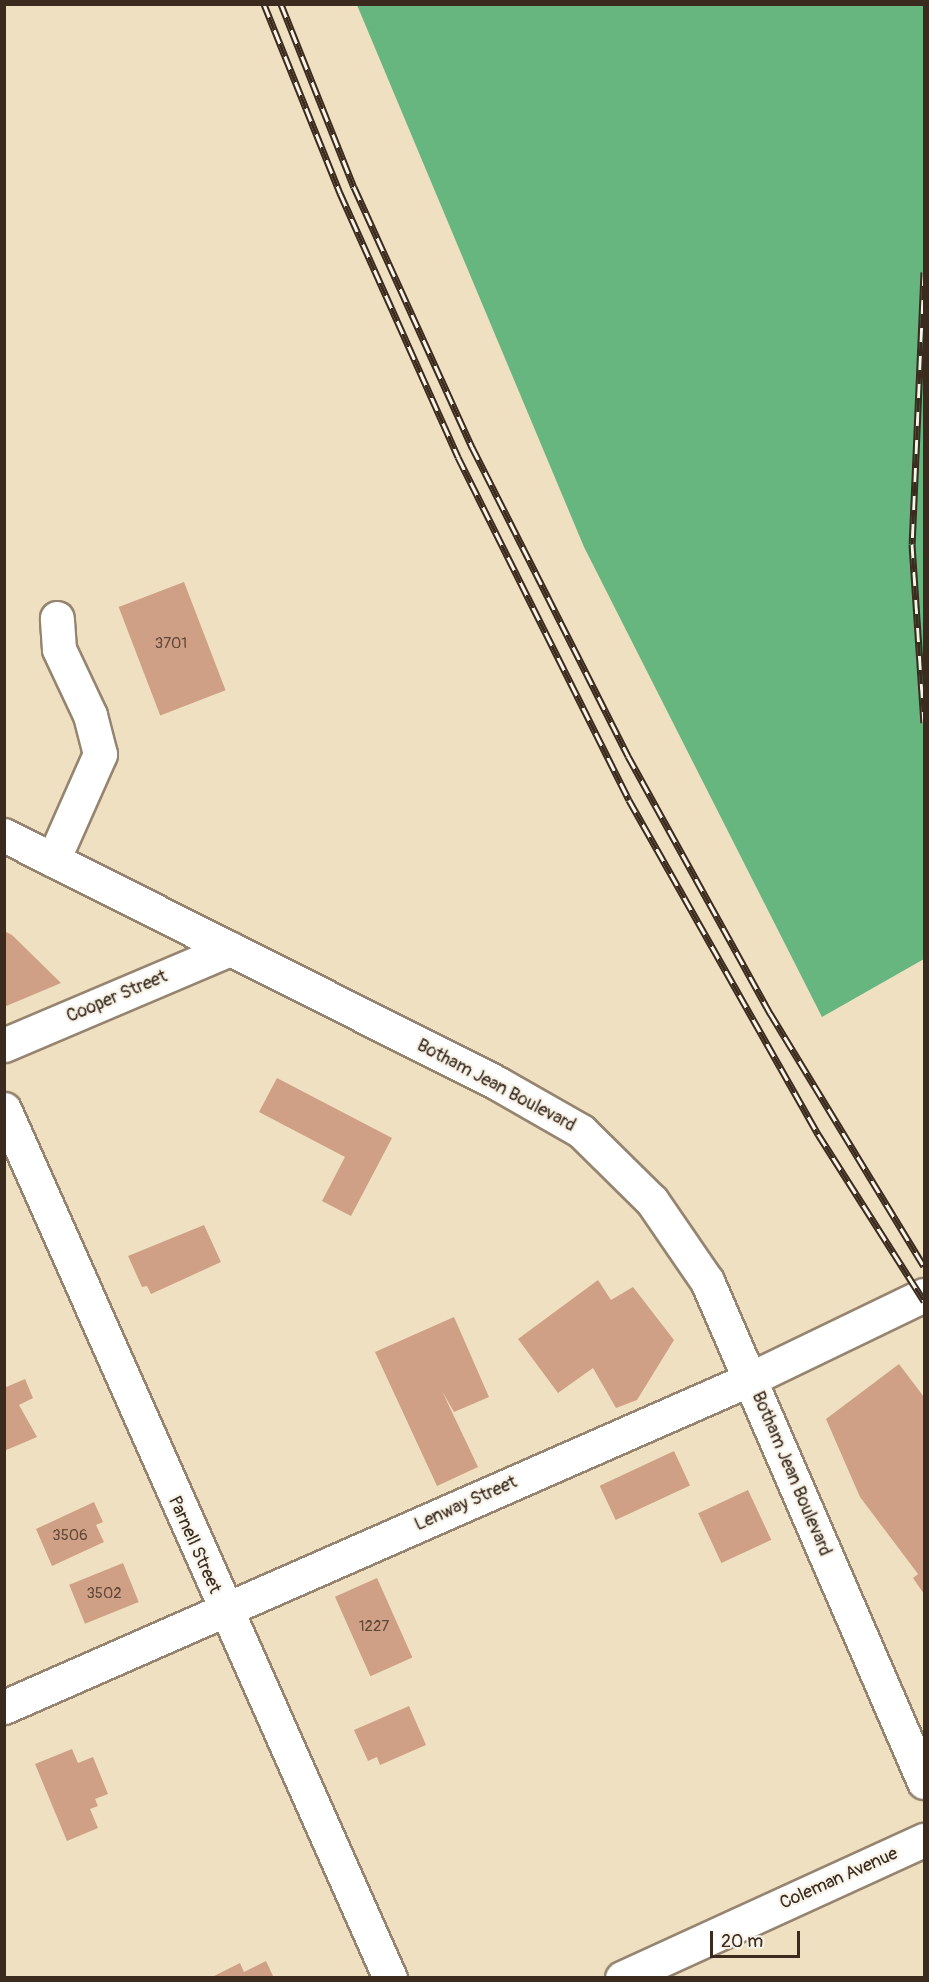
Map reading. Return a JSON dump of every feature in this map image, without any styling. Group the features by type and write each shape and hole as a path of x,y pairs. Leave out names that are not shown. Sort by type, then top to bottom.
{"street":[{"path":"53,860 100,754 90,715 59,649 57,618"},
{"name":"Botham Jean Boulevard","path":"4,836 230,949 581,1131 652,1201 707,1281 924,1782"},
{"name":"Cooper Street","path":"4,1045 230,949"},
{"name":"Parnell Street","path":"4,1109 223,1610 390,1977"},
{"name":"Lenway Street","path":"4,1707 750,1379 924,1295"},
{"name":"Coleman Avenue","path":"622,1977 924,1840"}],"green space":[{"path":"357,5 924,5 924,959 822,1017 584,547"}],"building":[{"path":"184,582 226,690 160,715 119,607"},
{"path":"4,931 12,935 61,983 4,1007"},
{"path":"277,1078 392,1138 351,1216 322,1201 345,1157 259,1112"},
{"path":"204,1225 221,1262 151,1294 147,1286 142,1287 128,1256"},
{"path":"598,1280 611,1300 633,1287 674,1340 637,1400 616,1408 593,1368 558,1393 518,1339"},
{"path":"454,1317 489,1397 454,1412 442,1391 478,1467 437,1486 375,1352"},
{"path":"899,1364 924,1397 924,1594 913,1578 918,1574 860,1497 826,1419"},
{"path":"25,1379 33,1398 19,1405 37,1437 4,1451 4,1388"},
{"path":"674,1451 690,1485 616,1520 600,1486"},
{"path":"748,1490 771,1540 721,1563 698,1513"},
{"path":"94,1502 103,1522 96,1525 104,1542 52,1566 36,1529"},
{"path":"123,1563 139,1602 85,1624 69,1585"},
{"path":"377,1578 412,1657 370,1676 335,1597"},
{"path":"409,1706 426,1745 380,1765 377,1757 368,1761 354,1730"},
{"path":"72,1749 78,1763 93,1757 108,1794 95,1799 98,1806 90,1809 98,1828 67,1841 35,1764"},
{"path":"266,1961 274,1978 210,1978 240,1963 244,1972"}],"railway":[{"path":"264,4 340,193 458,457 629,800 818,1134 924,1301"},
{"path":"281,4 354,187 472,447 628,756 770,1013 924,1266"},
{"path":"924,272 912,544 924,723"}]}
